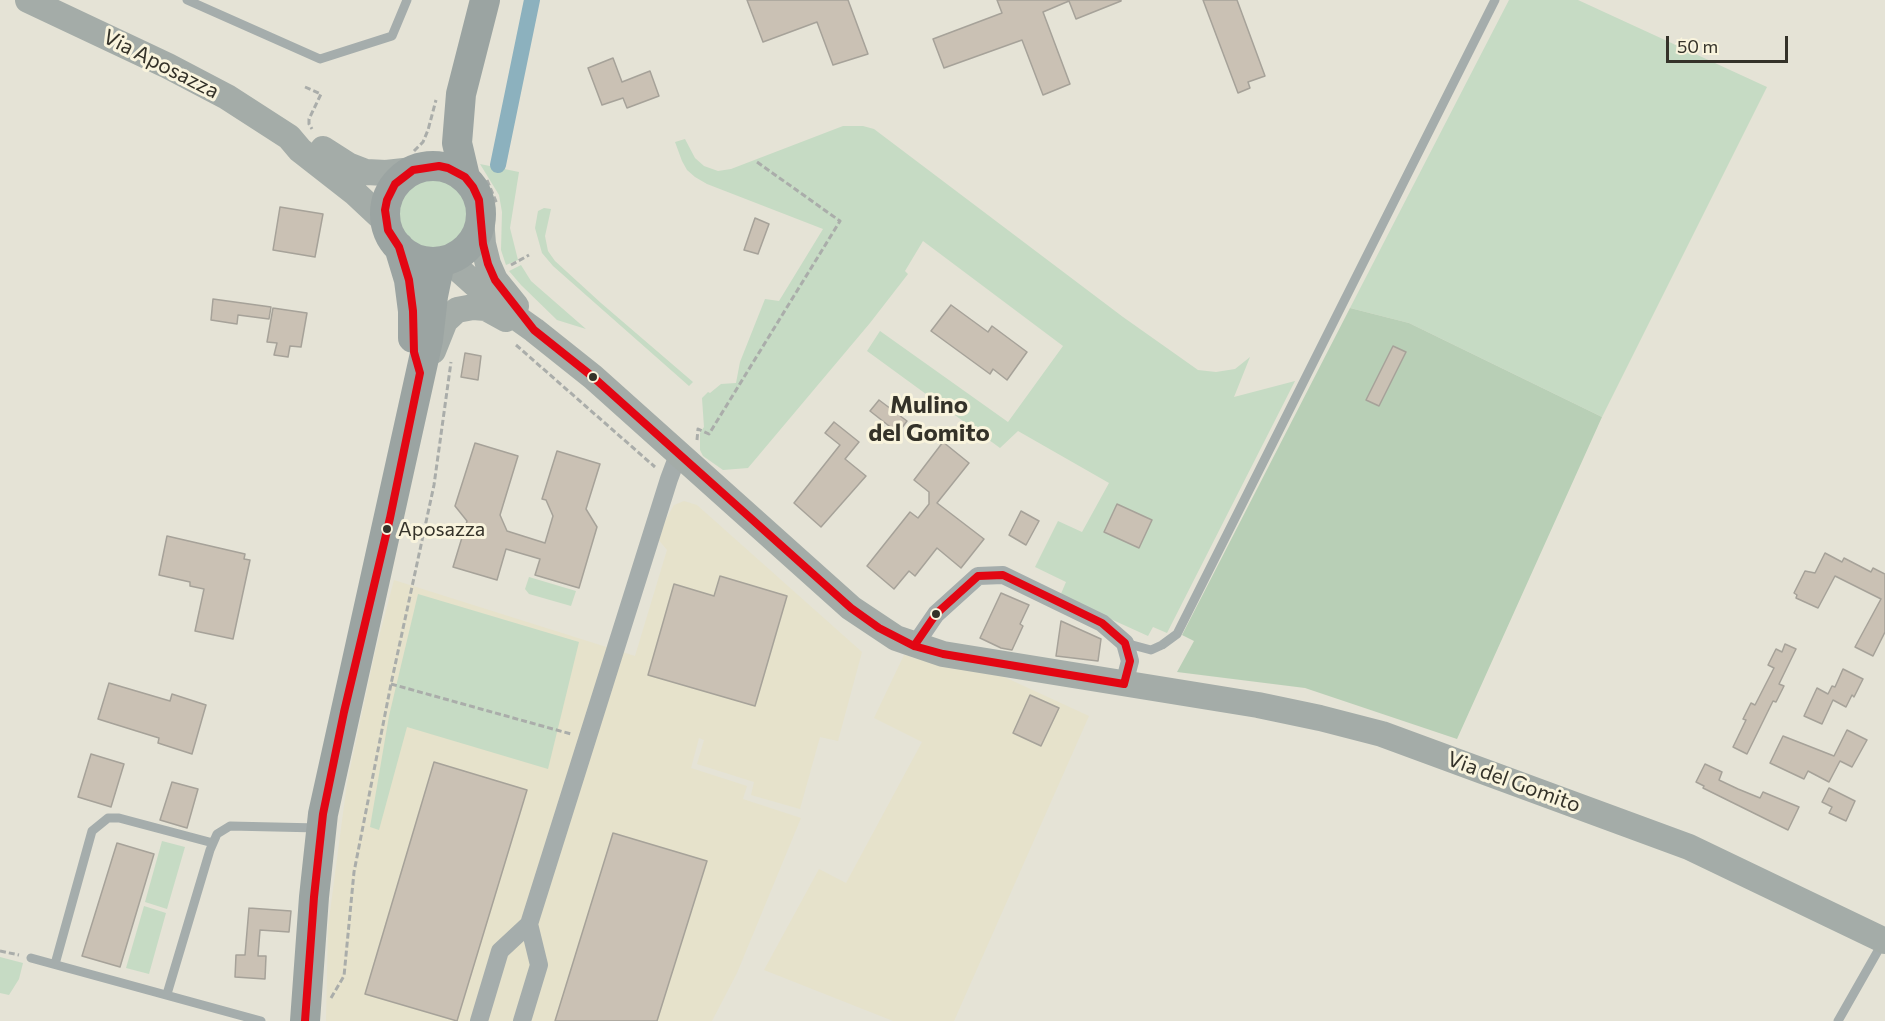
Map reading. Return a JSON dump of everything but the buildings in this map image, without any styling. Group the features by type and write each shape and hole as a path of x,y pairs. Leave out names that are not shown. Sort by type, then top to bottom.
{"main road":[{"path":"420,374 414,352 413,311 409,280 385,210 391,191 435,143 444,122 449,96 485,0"},
{"path":"392,235 417,260 444,261 459,255 472,243 477,234 481,208 477,193 465,177 449,96"},
{"path":"414,164 448,168 465,177"},
{"path":"305,1021 321,828 336,750 388,529 429,340 433,296 444,261"}],"street":[{"name":"Via Aposazza","path":"28,0 204,84 289,138 300,150 356,193 392,235"},
{"name":"Via Aposazza","path":"289,138 300,135 348,165 366,172 386,173 414,164"},
{"name":"Via del Gomito","path":"481,218 483,244 488,264 524,337"},
{"name":"Via del Gomito","path":"444,261 496,303 524,337 592,377 687,447 851,608 879,628 914,646 973,660 1258,705 1320,718 1382,735 1689,847 1885,940"},
{"path":"420,374 429,360 441,327 447,317 457,310 473,307 486,308 516,324 524,337"},
{"path":"478,1021 500,951 529,924 669,479 687,447"},
{"path":"914,646 936,614 978,576 1003,575 1102,623 1125,643 1130,661 1124,684"},
{"path":"522,1021 539,965 529,924"}],"lane":[{"path":"187,0 320,59 392,36 407,0"},
{"path":"1125,643 1151,650 1177,634 1495,0"},
{"path":"55,964 92,831 100,824 108,818 119,818 213,843"},
{"path":"167,994 217,834 230,826 321,828"},
{"path":"1838,1021 1885,940"},
{"path":"31,958 261,1021"}],"path":[{"path":"414,164 423,141 449,96"},
{"path":"687,447 698,429 709,434 840,221 756,162"},
{"path":"507,268 529,255"},
{"path":"524,337 669,479"},
{"path":"330,1005 331,997 345,976 354,872 391,684 434,485 452,359"},
{"path":"391,684 588,738"},
{"path":"0,951 31,958"}],"shaded area":[{"path":"684,501 697,505 862,652 838,741 820,737 800,809 751,795 754,782 697,764 704,740 699,738 691,768 747,786 743,799 801,818 737,973 712,1021 326,1021 328,927 347,783 375,652 394,580 635,656 667,550 657,538 674,505"},
{"path":"904,655 1000,675 1089,716 954,1021 893,1021 764,970 819,869 846,883 922,742 874,718"}],"green space":[{"path":"1509,0 1578,0 1767,87 1602,417 1409,323 1350,308"},
{"path":"843,126 863,126 874,129 1123,317 1198,370 1216,372 1235,369 1250,357 1234,397 1295,381 1167,633 1153,627 1148,636 1060,596 1066,582 1035,567 1058,521 1082,532 1109,483 1018,431 1000,448 867,351 880,331 1008,422 1063,346 923,241 905,271 908,274 870,323 748,468 723,470 703,456 700,450 700,433 704,427 702,398 721,384 736,383 740,362 765,299 779,301 823,229 707,184 695,177 687,170 675,142 685,139 695,158 704,166 718,171 731,169"},
{"path":"480,164 519,172 510,228 518,260 506,265 501,250 502,212 499,195"},
{"path":"433,178 453,184 463,194 469,214 463,234 453,244 433,250 413,244 403,234 397,214 403,194 413,184"},
{"path":"544,208 551,209 545,236 548,251 555,261 693,382 689,386 553,266 542,253 535,228 538,211"},
{"path":"521,265 531,281 586,329 557,320 521,285 509,271"},
{"path":"1350,308 1409,323 1602,417 1457,739 1305,688 1177,672 1194,641 1182,635"},
{"path":"529,577 576,591 571,606 529,594 525,589"},
{"path":"418,594 579,642 548,769 407,727 379,830 370,827 389,716"},
{"path":"162,841 185,847 167,909 145,902"},
{"path":"144,906 166,913 149,974 126,968"},
{"path":"0,957 23,963 19,979 9,995 0,993"}],"waterway":[{"path":"498,165 532,0"}],"transit line":[{"path":"305,1021 323,814 344,712 390,518 420,373 414,352 413,311 409,280 399,247 388,230 385,210 395,184 413,170 439,166 465,177 479,200 483,244 495,280 534,330 593,377 851,608 879,628 914,646 943,654 1124,684"},
{"path":"914,646 936,614 978,576 1003,575 1102,623 1125,643 1130,661 1124,684"}],"place":[{"name":"Aposazza","path":"387,529"}],"district":[{"name":"Mulino del Gomito","path":"929,419"}]}
